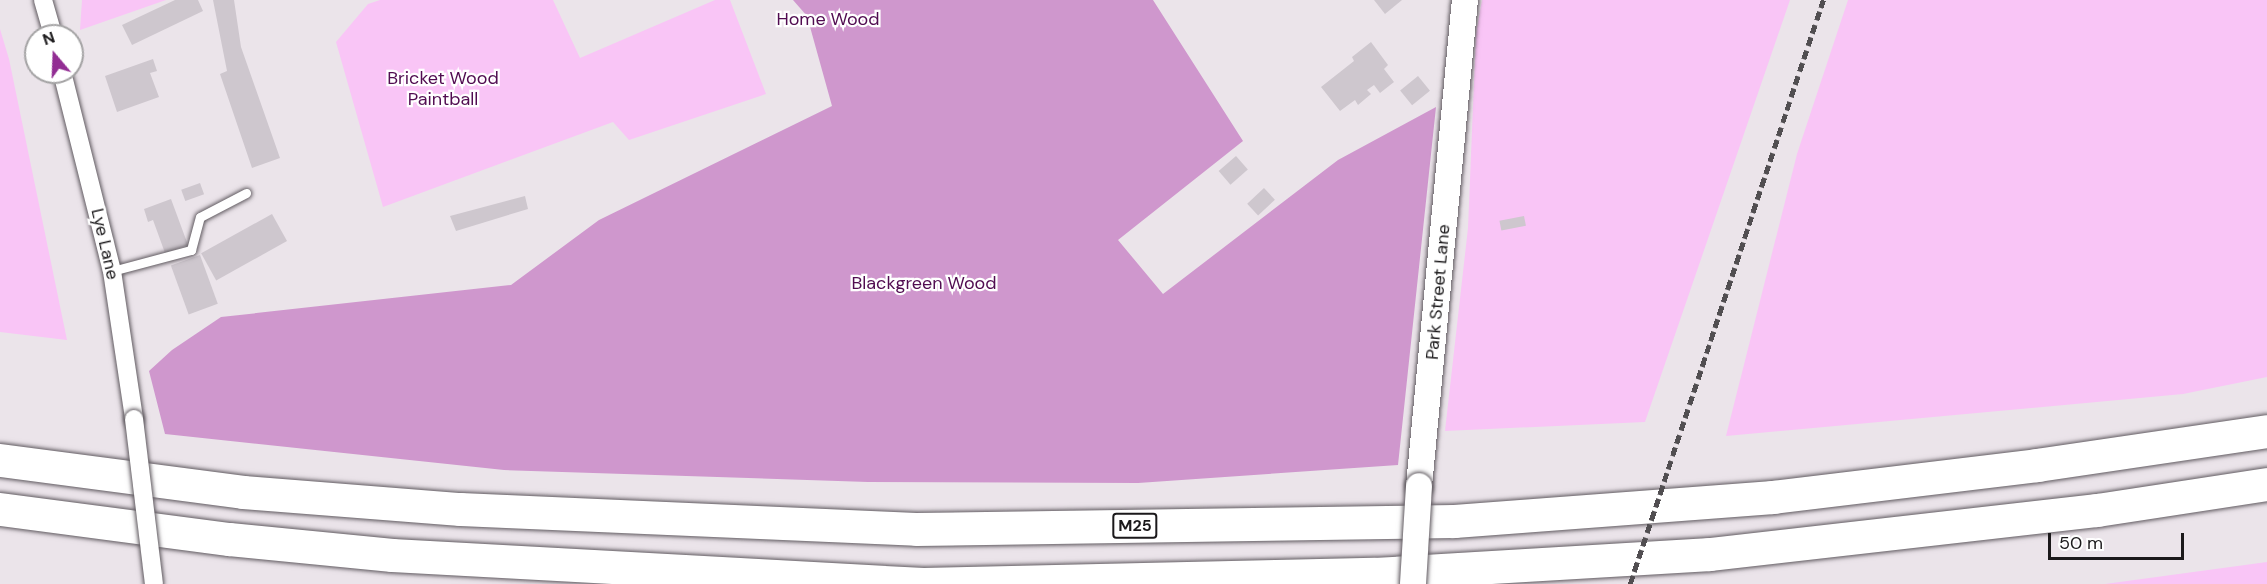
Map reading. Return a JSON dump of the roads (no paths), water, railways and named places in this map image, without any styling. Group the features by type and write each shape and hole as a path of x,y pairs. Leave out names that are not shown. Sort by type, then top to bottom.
{"highway":[{"name":"M25","path":"0,460 243,492 460,509 916,529 1454,521 1773,497 2037,465 2267,431"},
{"path":"0,508 229,539 392,555 923,584 1374,574 1710,554 2097,510 2267,484"}],"street":[{"path":"42,0 49,24"},
{"name":"Park Street Lane","path":"1413,584 1419,486 1465,0"},
{"name":"Lye Lane","path":"65,84 112,271 134,419 154,584"}],"lane":[{"path":"112,271 191,249 200,217 246,193"}],"railway":[{"path":"1630,584 1823,0"}],"park label":[{"name":"Home Wood","path":"828,19"},
{"name":"Bricket Wood Paintball","path":"443,89"},
{"name":"Blackgreen Wood","path":"924,283"}]}
